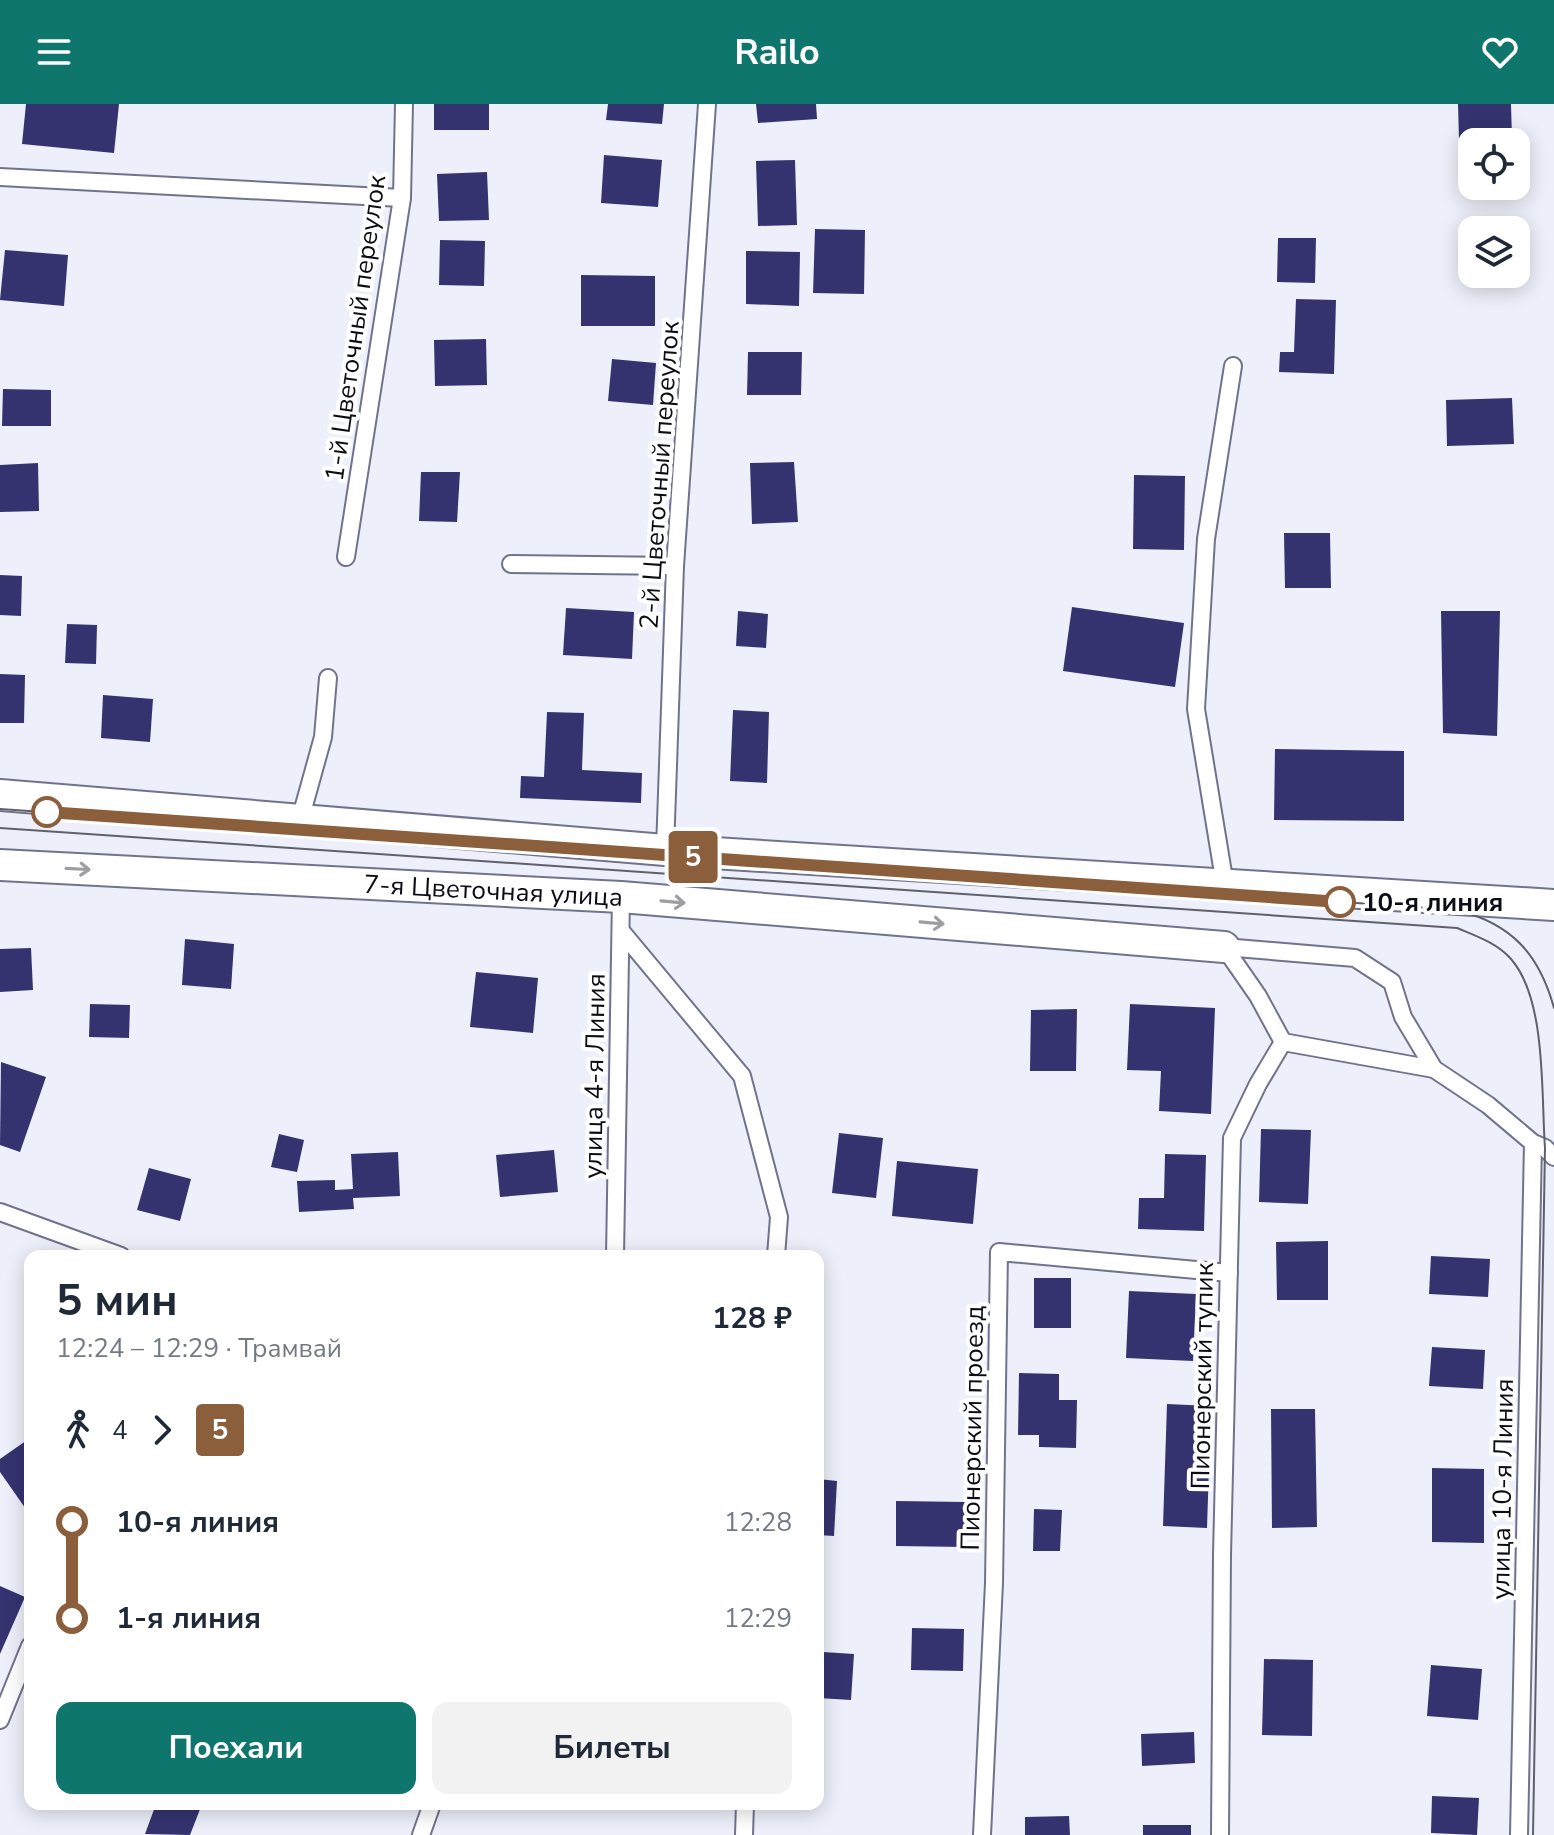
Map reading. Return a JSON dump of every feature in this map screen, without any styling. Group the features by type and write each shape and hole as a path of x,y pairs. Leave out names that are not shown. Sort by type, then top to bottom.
{"street":[{"path":"0,795 665,850 1554,905"},
{"name":"7-я Цветочная улица","path":"0,865 621,897 1224,947"}],"lane":[{"name":"1-й Цветочный переулок","path":"346,557 402,198 404,104"},
{"name":"2-й Цветочный переулок","path":"665,850 675,566 707,104"},
{"path":"0,177 402,198"},
{"path":"1225,885 1196,709 1206,539 1233,366"},
{"path":"511,564 675,566"},
{"path":"300,820 323,737 328,678"},
{"name":"улица 4-я Линия","path":"615,1250 621,897"},
{"path":"621,931 742,1076 779,1217 776,1250"},
{"path":"1224,947 1258,996 1283,1042 1434,1069 1488,1105 1554,1157"},
{"path":"1224,947 1355,958 1392,982 1403,1017 1434,1069"},
{"name":"Пионерский тупик","path":"1220,1835 1222,1555 1232,1138 1283,1042"},
{"name":"улица 10-я Линия","path":"1519,1835 1533,1143"},
{"path":"0,1212 104,1250"},
{"name":"Пионерский проезд","path":"982,1835 994,1583 999,1252 1229,1273"},
{"path":"0,1720 24,1661"},
{"path":"421,1835 430,1810"},
{"path":"744,1835 745,1810"}],"building":[{"path":"26,104 119,104 114,153 22,144"},
{"path":"434,104 489,104 489,130 434,130"},
{"path":"608,104 664,104 662,124 606,120"},
{"path":"756,104 816,104 817,119 758,123"},
{"path":"1458,104 1511,104 1512,128 1459,128"},
{"path":"604,155 662,160 658,207 601,203"},
{"path":"795,160 797,225 758,226 756,161"},
{"path":"487,172 489,220 439,221 437,174"},
{"path":"815,229 865,230 864,294 813,293"},
{"path":"1278,238 1316,238 1315,283 1277,282"},
{"path":"440,240 485,241 484,286 439,285"},
{"path":"5,250 68,255 64,306 0,300"},
{"path":"746,251 800,252 799,306 746,304"},
{"path":"581,275 655,276 655,326 581,326"},
{"path":"1296,299 1336,300 1334,374 1279,372 1280,352 1294,352"},
{"path":"486,339 487,385 435,386 434,340"},
{"path":"748,352 802,352 801,395 747,395"},
{"path":"612,359 656,363 653,405 608,401"},
{"path":"3,389 51,390 51,426 2,426"},
{"path":"1512,398 1514,444 1447,446 1446,400"},
{"path":"794,462 798,522 752,524 750,463"},
{"path":"38,463 39,511 0,512 0,465"},
{"path":"421,472 460,472 457,522 419,521"},
{"path":"1134,475 1185,476 1184,550 1133,549"},
{"path":"1284,533 1330,533 1331,588 1285,588"},
{"path":"0,575 22,576 21,616 0,615"},
{"path":"1072,607 1184,623 1175,687 1063,671"},
{"path":"566,608 634,612 632,659 563,655"},
{"path":"738,611 768,614 766,648 736,646"},
{"path":"1441,611 1500,611 1497,736 1443,733"},
{"path":"67,624 97,625 96,664 65,663"},
{"path":"0,674 25,675 24,723 0,723"},
{"path":"103,695 153,699 150,742 101,738"},
{"path":"733,710 769,712 767,783 730,781"},
{"path":"547,712 584,713 582,770 642,773 641,803 520,798 521,776 544,777"},
{"path":"1275,749 1404,751 1404,821 1274,820"},
{"path":"185,939 234,944 231,989 182,985"},
{"path":"31,948 33,990 0,992 0,949"},
{"path":"476,972 538,978 533,1033 470,1027"},
{"path":"90,1004 130,1005 129,1038 89,1037"},
{"path":"1130,1004 1215,1008 1211,1114 1159,1111 1161,1071 1127,1070"},
{"path":"1077,1009 1076,1071 1030,1071 1031,1010"},
{"path":"1,1062 46,1077 20,1152 0,1145"},
{"path":"1261,1129 1311,1130 1308,1204 1259,1202"},
{"path":"839,1133 883,1138 876,1198 832,1193"},
{"path":"279,1134 304,1140 297,1172 271,1167"},
{"path":"554,1150 558,1192 500,1197 496,1155"},
{"path":"398,1152 400,1196 353,1198 354,1209 299,1212 297,1181 335,1180 335,1190 353,1189 351,1154"},
{"path":"1165,1154 1206,1155 1204,1231 1138,1229 1139,1198 1164,1198"},
{"path":"897,1161 978,1169 973,1224 892,1216"},
{"path":"149,1168 191,1179 180,1221 137,1210"},
{"path":"1328,1241 1328,1300 1277,1300 1276,1242"},
{"path":"1431,1256 1490,1259 1488,1297 1429,1294"},
{"path":"1034,1278 1071,1278 1071,1328 1034,1328"},
{"path":"1129,1291 1196,1294 1193,1361 1126,1358"},
{"path":"1432,1347 1485,1350 1483,1389 1429,1386"},
{"path":"1019,1373 1059,1374 1059,1400 1077,1400 1076,1448 1039,1447 1039,1435 1018,1435"},
{"path":"1167,1404 1211,1406 1207,1528 1163,1526"},
{"path":"1271,1409 1315,1409 1317,1527 1272,1528"},
{"path":"24,1442 24,1506 0,1472 0,1459"},
{"path":"1432,1468 1484,1469 1484,1543 1432,1542"},
{"path":"824,1480 837,1481 834,1536 824,1535"},
{"path":"896,1501 965,1502 965,1547 896,1546"},
{"path":"1034,1509 1062,1510 1060,1551 1033,1551"},
{"path":"0,1586 24,1599 0,1654"},
{"path":"912,1628 964,1629 963,1671 911,1670"},
{"path":"824,1652 854,1654 851,1700 824,1698"},
{"path":"1264,1659 1313,1660 1312,1736 1262,1735"},
{"path":"1431,1665 1482,1669 1478,1720 1427,1716"},
{"path":"1194,1732 1195,1763 1142,1766 1141,1734"},
{"path":"1432,1796 1479,1798 1477,1835 1431,1833"},
{"path":"154,1810 200,1810 190,1835 145,1834"},
{"path":"1069,1816 1070,1835 1025,1835 1025,1817"},
{"path":"1143,1825 1191,1825 1191,1835 1143,1835"}],"tram line":[{"path":"0,809 1457,910 1493,924 1520,944 1540,972 1554,1008"},
{"name":"5","path":"47,812 1340,902"},
{"path":"0,828 1457,928 1486,940 1511,959 1523,977 1537,1023 1542,1076 1545,1148 1533,1835"}],"place":[{"name":"10-я линия","path":"1340,902"}]}
